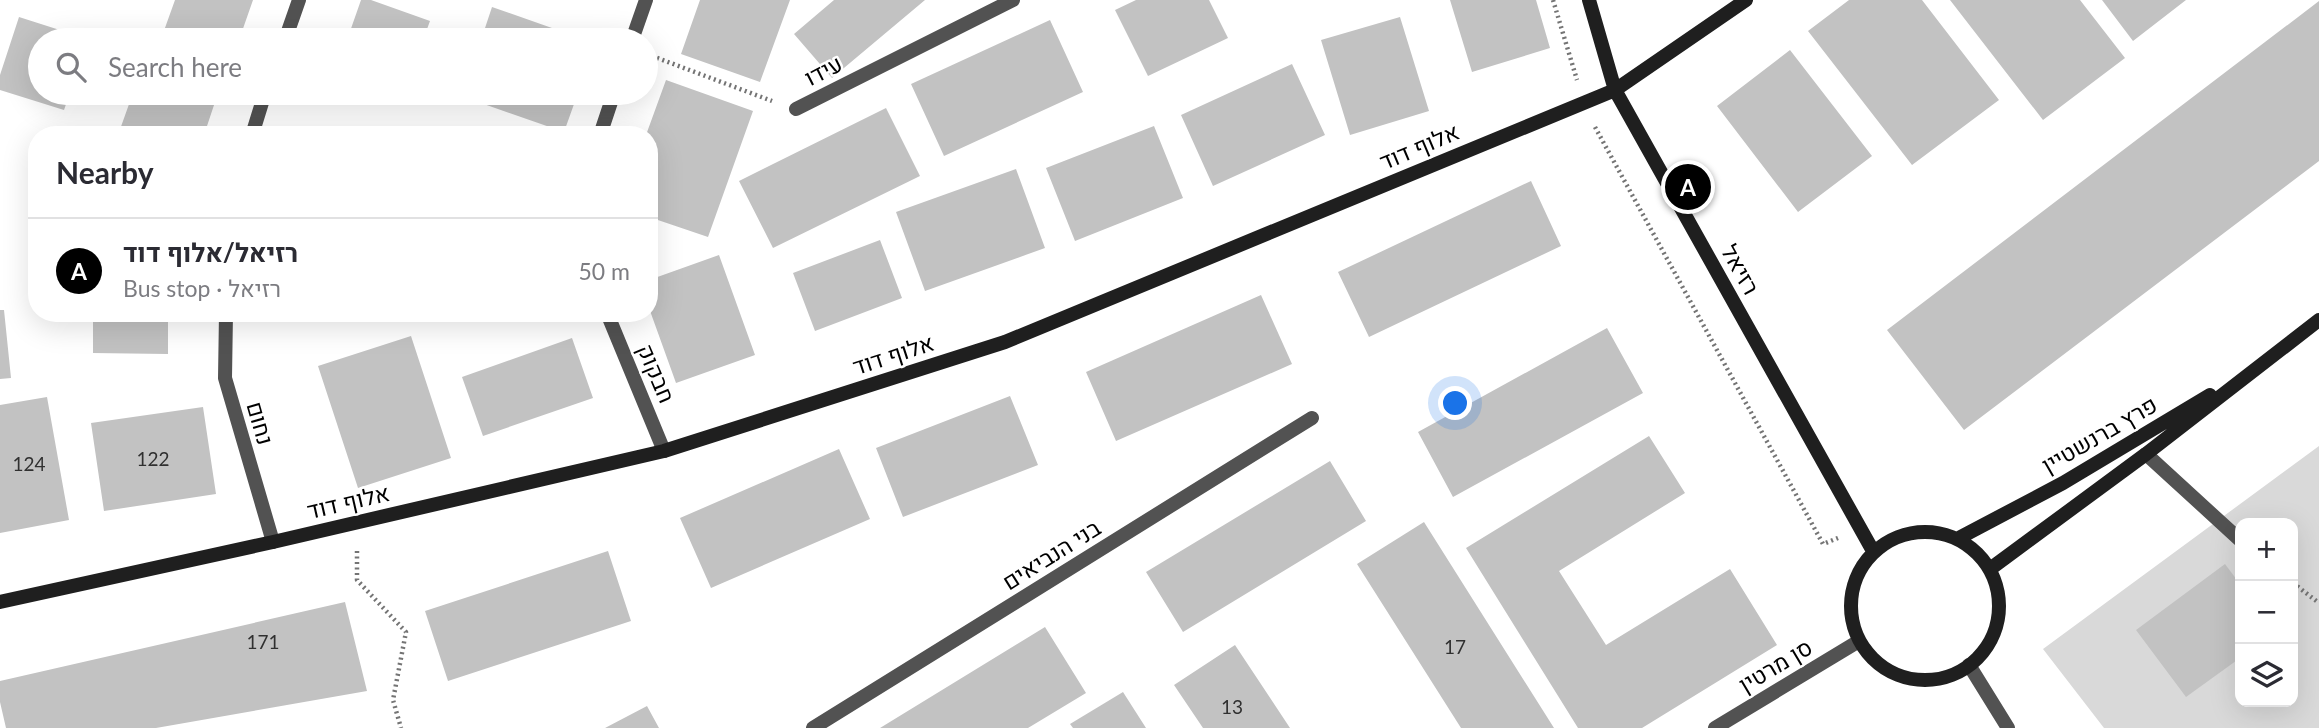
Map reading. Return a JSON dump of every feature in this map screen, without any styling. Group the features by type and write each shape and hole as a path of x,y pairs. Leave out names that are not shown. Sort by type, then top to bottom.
{"street":[{"path":"289,28 299,0"},
{"path":"636,28 646,0"},
{"name":"עידו","path":"796,110 1013,0"},
{"name":"רזיאל","path":"1589,0 1615,90 1874,551"},
{"name":"אלוף דוד","path":"0,601 273,542 664,451 1005,342 1615,90 1746,0"},
{"path":"255,126 261,105"},
{"path":"603,126 610,105"},
{"name":"פרץ ברנשטיין","path":"1990,569 2146,454 2319,320"},
{"name":"נחום","path":"226,322 225,378 273,542"},
{"name":"חבקוק","path":"611,322 664,451"},
{"name":"פרץ ברנשטיין","path":"1957,539 2063,482 2262,364"},
{"name":"בני הנביאים","path":"813,728 1312,418"},
{"path":"2146,454 2235,535"},
{"path":"1913,532 1936,533 1957,539 1976,552 1990,569 1997,589 1999,611 1994,632 1984,650 1969,665 1946,677 1921,680 1896,674 1875,661 1859,641 1851,618 1851,594 1859,571 1874,551 1892,539 1913,532"},
{"name":"סן מרטין","path":"1715,728 1859,641"},
{"path":"1969,665 2008,728"}],"path":[{"path":"1553,0 1591,120 1822,544"},
{"name":"עידו","path":"658,58 796,110"},
{"path":"356,523 357,580 406,632 393,700 401,728"},
{"path":"2298,587 2319,603"}],"shaded area":[{"path":"2319,446 2319,728 2104,728 2043,649"}],"building":[{"path":"175,0 253,0 243,28 165,28"},
{"path":"361,0 371,0 430,21 427,28 351,28"},
{"path":"700,0 790,0 760,82 681,54"},
{"path":"834,0 925,0 832,78 794,34"},
{"path":"1136,0 1209,0 1228,38 1148,76 1115,10"},
{"path":"1450,0 1536,0 1550,48 1472,72"},
{"path":"1849,0 1922,0 1999,100 1912,165 1808,31"},
{"path":"1950,0 2080,0 2125,58 2043,120"},
{"path":"2102,0 2186,0 2133,41"},
{"path":"2319,1 2319,161 1964,430 1887,330"},
{"path":"492,7 552,28 485,28"},
{"path":"19,17 53,28 28,28 28,99 0,90 0,75"},
{"path":"1400,17 1429,111 1350,135 1321,40"},
{"path":"1050,20 1083,92 944,156 911,84"},
{"path":"1790,50 1872,156 1798,212 1717,106"},
{"path":"1292,64 1325,135 1213,186 1181,115"},
{"path":"666,80 753,111 708,237 658,220 658,126 649,126"},
{"path":"48,105 66,105 64,110"},
{"path":"129,105 214,105 207,126 121,126"},
{"path":"487,105 574,105 566,126 547,126"},
{"path":"886,108 920,176 773,248 739,181"},
{"path":"1154,126 1183,198 1075,241 1046,168"},
{"path":"1016,169 1045,248 925,291 896,212"},
{"path":"1531,181 1561,246 1369,337 1338,272"},
{"path":"880,240 902,298 815,331 793,273"},
{"path":"719,255 755,355 676,383 654,322 658,322 658,277"},
{"path":"1261,295 1292,364 1116,441 1086,372"},
{"path":"0,310 4,310 11,378 0,379"},
{"path":"93,322 168,322 168,354 93,353"},
{"path":"1607,328 1643,393 1453,497 1418,432"},
{"path":"411,336 451,458 358,488 318,366"},
{"path":"572,338 593,398 483,436 462,377"},
{"path":"1010,396 1038,465 903,517 876,448"},
{"path":"47,397 69,520 0,533 0,405"},
{"path":"203,407 216,494 104,511 91,423"},
{"path":"1649,436 1685,493 1559,571 1606,645 1730,569 1777,645 1642,728 1578,728 1466,548"},
{"path":"839,449 870,519 711,588 680,518"},
{"path":"1330,461 1366,521 1183,632 1146,572"},
{"path":"1424,522 1554,728 1461,728 1357,564"},
{"path":"608,551 631,621 448,681 425,611"},
{"path":"2225,564 2235,577 2235,662 2186,697 2136,630"},
{"path":"345,602 367,691 156,728 6,728 0,702 0,681"},
{"path":"1045,627 1086,693 1028,728 880,728"},
{"path":"1235,645 1290,728 1203,728 1174,685"},
{"path":"1123,692 1146,728 1073,728 1070,724"},
{"path":"647,706 659,728 605,728"}],"place":[{"name":"רזיאל/אלוף דוד","path":"1688,187"}]}
